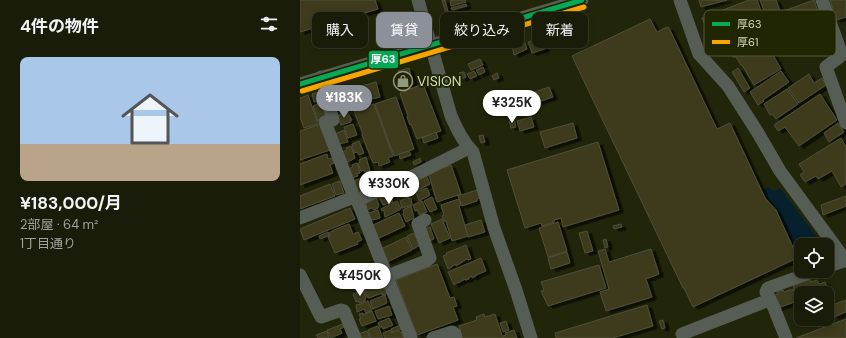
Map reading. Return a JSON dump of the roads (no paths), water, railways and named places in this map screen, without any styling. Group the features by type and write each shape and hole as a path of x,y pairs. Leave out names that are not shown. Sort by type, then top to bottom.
{"street":[{"path":"418,0 422,12"},
{"path":"432,44 582,0"},
{"path":"680,0 700,54 728,86 780,171 824,238"},
{"path":"822,0 826,10"},
{"path":"836,38 842,55 826,67 846,123"},
{"path":"300,84 418,48"},
{"path":"432,48 456,129 473,152 494,228 531,338"},
{"path":"321,78 333,120 325,122 411,338"},
{"path":"300,218 409,178 469,148"},
{"path":"387,276 426,261 430,258 419,224"},
{"path":"834,252 846,260"},
{"path":"834,264 846,260"},
{"path":"300,275 321,317 341,310 344,311 355,338"},
{"path":"786,338 766,292 768,288 796,278"},
{"path":"682,334 769,300"},
{"path":"433,338 452,332 455,334 456,338"}],"water":[{"path":"768,187 774,191 780,188 818,238 794,238 794,250 776,210 762,191"}],"place":[{"name":"VISION","path":"403,81"}]}
